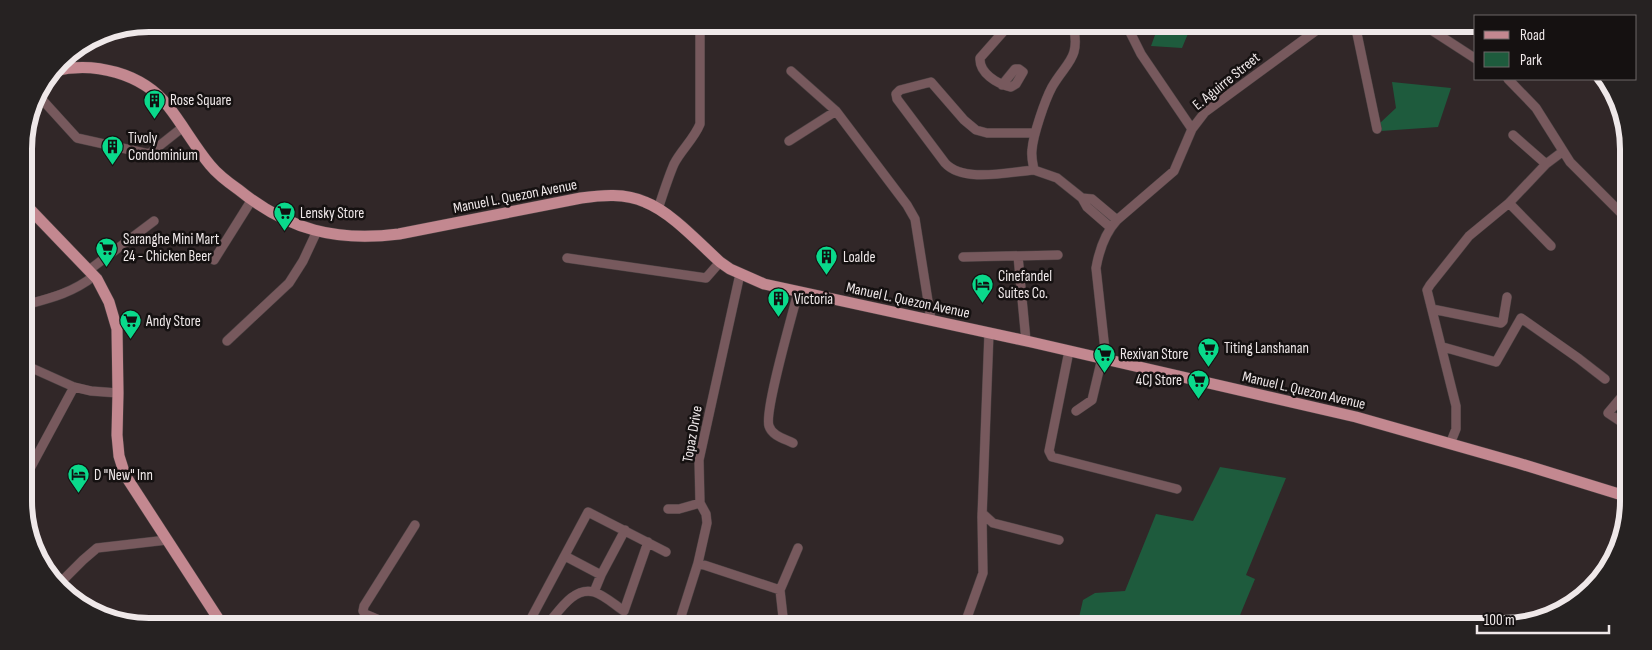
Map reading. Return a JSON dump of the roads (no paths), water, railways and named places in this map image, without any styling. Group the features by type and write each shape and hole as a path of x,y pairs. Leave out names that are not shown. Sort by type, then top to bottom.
{"main road":[{"name":"Manuel L. Quezon Avenue","path":"65,69 77,67 112,71 130,77 150,89 167,105 211,166 251,200 277,217 317,231 342,236 372,238 599,195 626,196 658,208 720,262 740,274 764,284 1026,341 1356,417 1620,494"},
{"path":"33,212 91,273 102,287 110,302 117,328 117,436 119,456 125,475 219,618"}],"street":[{"path":"658,208 674,164 700,124 700,32"},
{"path":"1002,85 982,68 980,58 1003,32"},
{"path":"1034,170 1032,152 1035,133 1052,88 1075,51 1074,32"},
{"path":"1129,32 1150,68 1192,129"},
{"name":"E. Aguirre Street","path":"1076,411 1092,400 1104,359 1096,268 1098,256 1110,227 1174,171 1192,129 1205,112 1314,32"},
{"path":"1357,32 1377,129"},
{"path":"1433,32 1474,58"},
{"path":"791,71 836,111 907,205 915,219 931,320"},
{"path":"1509,80 1536,108 1562,152 1581,174 1620,212"},
{"path":"1035,133 987,133 976,130 964,120 933,83 928,82 898,91 897,99 945,163 954,171 972,175 1034,170 1057,178 1082,198 1087,207 1110,227"},
{"path":"43,101 77,138 149,154 183,127"},
{"path":"789,140 836,111"},
{"path":"1513,135 1546,164"},
{"path":"1450,444 1456,429 1457,416 1443,348 1427,290 1469,236 1509,202 1546,164 1562,152"},
{"path":"1082,198 1092,199 1117,220"},
{"path":"214,260 251,200"},
{"path":"1509,202 1552,246"},
{"path":"33,303 54,298 83,284 91,273 154,222"},
{"path":"227,341 289,283 303,262 317,231"},
{"path":"963,257 1058,255"},
{"path":"1018,256 1026,341"},
{"path":"567,258 706,278 720,262"},
{"name":"Topaz Drive","path":"681,618 698,563 707,523 706,514 700,503 699,460 740,274"},
{"path":"793,443 771,431 768,421 798,292"},
{"path":"1432,309 1501,322 1503,321 1507,297"},
{"path":"1443,348 1496,362 1521,318 1605,379"},
{"path":"967,617 983,572 982,513 989,333"},
{"path":"1069,351 1049,451 1050,455 1177,489"},
{"path":"32,368 74,387 91,391 118,392"},
{"path":"32,465 74,387"},
{"path":"1620,399 1608,413 1620,421"},
{"path":"668,509 700,503"},
{"path":"531,618 588,512 666,552"},
{"path":"982,513 993,523 1060,540"},
{"path":"374,618 365,614 363,611 364,606 415,525"},
{"path":"594,592 625,530"},
{"path":"64,580 97,548 167,540"},
{"path":"553,618 573,595 583,592 594,592 624,611 648,542"},
{"path":"783,618 780,590 798,548"},
{"path":"565,556 601,576"},
{"path":"698,563 780,590"}],"place":[{"name":"Rose Square","path":"154,119"},
{"name":"Tivoly Condominium","path":"112,166"},
{"name":"Lensky Store","path":"284,232"},
{"name":"Saranghe Mini Mart 24 - Chicken Beer","path":"107,267"},
{"name":"Loalde","path":"827,276"},
{"name":"Cinefandel Suites Co.","path":"982,304"},
{"name":"Victoria","path":"778,318"},
{"name":"Andy Store","path":"130,340"},
{"name":"Titing Lanshanan","path":"1208,367"},
{"name":"Rexivan Store","path":"1104,373"},
{"name":"4CJ Store","path":"1198,399"},
{"name":"D \"New\" Inn","path":"78,494"}]}
